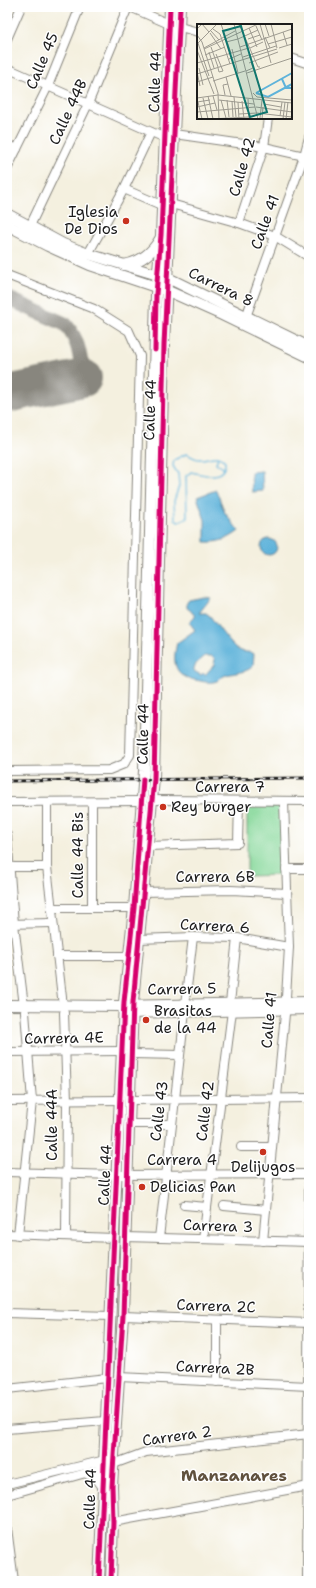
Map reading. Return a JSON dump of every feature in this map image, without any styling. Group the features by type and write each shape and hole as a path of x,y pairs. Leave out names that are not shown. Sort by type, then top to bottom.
{"main road":[{"name":"Calle 44","path":"170,7 170,136"},
{"name":"Calle 44","path":"99,1581 103,1486 109,1462 119,1377 123,1316 125,1237 122,1175 129,1009 129,956 147,801 154,771 162,417 168,291 166,205 170,136 180,26 180,7"},
{"name":"Calle 44","path":"129,1009 139,938 148,846 147,801 157,287 161,237 166,205"},
{"name":"Carrera 8","path":"7,214 63,244 88,254 168,278 309,347"},
{"name":"Carrera 8","path":"7,225 54,249 90,265 168,291 309,357"},
{"path":"123,265 131,264 146,256 152,251 161,237"},
{"name":"Carrera 5","path":"285,1006 309,1002"},
{"name":"Carrera 5","path":"7,1005 24,1009"},
{"name":"Carrera 5","path":"7,1012 24,1009 129,1009 285,1006 309,1009"},
{"name":"Calle 44","path":"111,1581 113,1522 105,1421 114,1238 129,1124 125,1100"},
{"path":"108,1351 120,1351"},
{"path":"87,1472 97,1478 103,1486"}],"street":[{"path":"7,39 22,7"},
{"name":"Calle 45","path":"7,169 48,86 80,7"},
{"path":"129,7 169,24"},
{"name":"Calle 44B","path":"30,226 88,104 129,7"},
{"path":"180,26 197,32"},
{"path":"292,58 309,64"},
{"path":"7,68 151,132 170,136 264,147 307,156"},
{"name":"Calle 42","path":"239,223 264,147 268,119"},
{"path":"88,254 124,189 151,132"},
{"name":"Calle 41","path":"246,316 275,236 307,156 309,137"},
{"path":"7,144 17,149"},
{"path":"124,189 166,205 239,223 275,236 309,257"},
{"path":"7,275 94,309 129,331 140,356 130,755 124,764 109,770 7,771"},
{"path":"148,846 238,843 239,801"},
{"name":"Calle 41","path":"263,1242 277,1098 289,947 284,801"},
{"name":"Carrera 7","path":"7,802 309,801"},
{"name":"Calle 44A","path":"47,802 47,867 52,923 63,1009 65,1052 67,1101 66,1236"},
{"name":"Calle 44 Bis","path":"92,802 92,907"},
{"path":"7,835 11,924 24,1009 32,1101 18,1234"},
{"path":"9,867 47,867"},
{"path":"286,869 309,869"},
{"name":"Carrera 6B","path":"143,892 230,890 287,893"},
{"path":"51,908 134,908"},
{"path":"11,924 52,923"},
{"name":"Calle 43","path":"159,1238 193,937"},
{"name":"Carrera 6","path":"139,938 237,938 289,947"},
{"name":"Calle 42","path":"203,1239 221,1099 237,938"},
{"path":"57,956 129,956"},
{"name":"Carrera 4E","path":"7,1052 127,1052 180,1055"},
{"path":"7,1101 309,1098"},
{"path":"129,1124 172,1124"},
{"path":"241,1148 272,1147"},
{"name":"Carrera 4","path":"7,1172 122,1175 309,1174"},
{"path":"307,1581 309,1180"},
{"path":"184,1206 207,1207"},
{"path":"224,1206 266,1210"},
{"path":"7,1234 114,1238"},
{"name":"Carrera 3","path":"125,1237 263,1242 309,1242"},
{"path":"7,1313 110,1316"},
{"name":"Carrera 2C","path":"123,1316 309,1323"},
{"path":"217,1320 217,1382"},
{"name":"Carrera 2B","path":"119,1377 308,1386"},
{"path":"7,1389 107,1378"},
{"path":"7,1429 105,1421"},
{"name":"Carrera 2","path":"10,1482 109,1462 146,1452 308,1434"},
{"name":"Carrera 2","path":"7,1495 87,1472 109,1462"},
{"path":"113,1522 308,1487"},
{"path":"7,1528 14,1581"}],"green space":[{"path":"283,804 284,875 247,876 247,805"}],"water":[{"path":"262,471 263,491 252,492 251,472"},
{"path":"216,490 225,513 239,531 223,540 205,542 205,520 197,497"},
{"path":"269,539 276,544 277,547 272,554 269,555 262,550 261,547 266,540"},
{"path":"204,597 211,598 199,613 206,613 210,616 235,647 241,651 254,654 253,666 245,671 225,675 217,681 211,682 203,682 188,678 179,672 175,662 175,650 177,643 195,630 189,622 195,616 187,608 187,602 189,600","holes":["205,656 212,656 215,659 214,665 205,675 203,673 201,675 194,671 196,664"]}],"waterway":[{"path":"186,454 199,459 219,457 225,461 222,472 218,474 207,475 191,472 186,476 187,518 178,522 175,519 174,501 179,486 178,474 173,466 174,460 186,454"},
{"path":"218,457 216,463 223,468"}],"taxiway":[{"path":"7,298 65,324 74,337 80,356 83,378"}],"runway":[{"path":"7,394 83,378"}],"railway":[{"path":"7,781 309,778"}],"cycle path":[{"path":"155,350 156,294 161,235 170,7"},
{"path":"111,1581 113,1522 112,1486 123,1316 133,1002 154,779 164,345 180,7"},
{"path":"99,1581 124,1002 134,908 143,779"}],"place":[{"name":"Iglesia De Dios","path":"126,221"},
{"name":"Rey burger","path":"163,807"},
{"name":"Brasitas de la 44","path":"146,1020"},
{"name":"Delijugos","path":"263,1152"},
{"name":"Delicias Pan","path":"142,1187"}],"district":[{"name":"Manzanares","path":"234,1475"}]}
